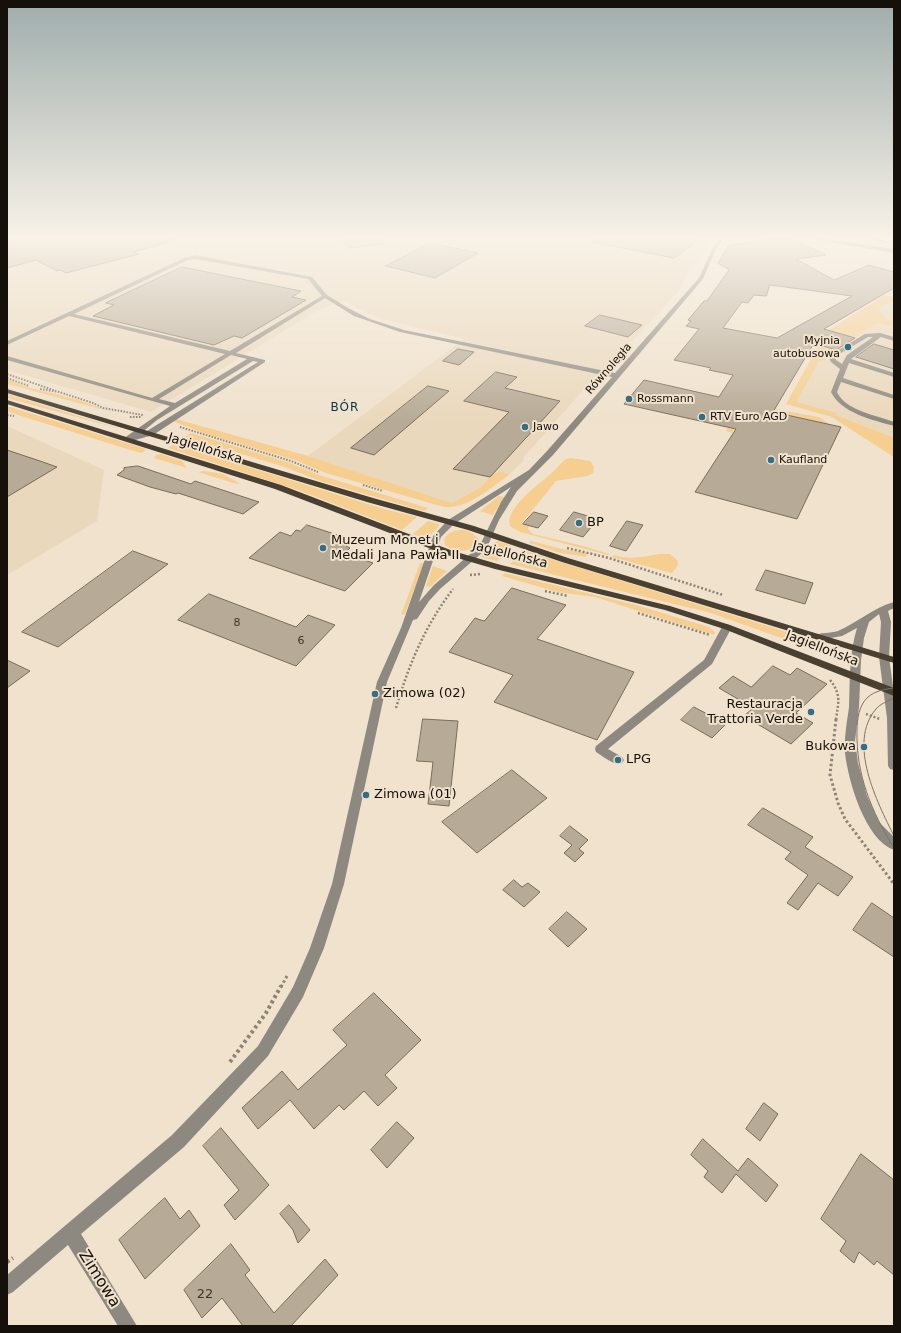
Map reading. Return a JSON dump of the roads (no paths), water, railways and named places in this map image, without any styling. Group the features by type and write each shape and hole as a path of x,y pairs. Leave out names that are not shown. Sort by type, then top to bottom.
{"main road":[{"name":"Jagiellońska","path":"7,391 370,500 451,522 565,560 889,658"},
{"name":"Jagiellońska","path":"7,402 278,487 432,547 469,559 667,608 727,627 891,690"}],"street":[{"path":"7,343 102,298"},
{"path":"153,400 321,298"},
{"path":"328,298 357,316 384,326 414,334 618,376"},
{"name":"Równoległa","path":"406,628 426,599 485,543 505,502 530,472 550,453 684,298"},
{"path":"68,314 263,361 150,433 128,440"},
{"path":"844,368 833,361 832,358 834,355 867,335 880,335 894,339"},
{"path":"880,335 849,356 846,360 834,392 836,399 839,402 894,424"},
{"path":"7,358 177,406"},
{"path":"128,440 138,430 253,358"},
{"path":"846,360 894,375"},
{"path":"839,379 894,397"},
{"name":"Równoległa","path":"406,628 429,562 432,547 437,536 451,522 530,472"},
{"path":"819,637 839,634 873,614 894,605"},
{"path":"883,610 886,622 884,637 889,658 894,766"},
{"path":"865,620 858,649 854,676 854,710 850,741 854,772 865,805 876,826 894,845"},
{"path":"618,760 600,749 708,662 727,627"},
{"path":"7,1286 178,1141 263,1051 298,992 317,948 338,884 382,682 406,628"},
{"name":"Zimowa","path":"70,1232 128,1326"}],"tram line":[{"path":"894,688 877,692 868,697 862,704 857,722 857,747 866,792 878,820 894,848"},
{"path":"894,698 876,709 868,723 864,738 864,755 873,790 894,836"}],"place":[{"name":"Myjnia autobusowa","path":"848,347"},
{"name":"Rossmann","path":"629,399"},
{"name":"RTV Euro AGD","path":"702,417"},
{"name":"Jawo","path":"525,427"},
{"name":"Kaufland","path":"771,460"},
{"name":"BP","path":"579,523"},
{"name":"Muzeum Monet i Medali Jana Pawła II","path":"323,548"},
{"name":"Zimowa (02)","path":"375,694"},
{"name":"Restauracja Trattoria Verde","path":"811,712"},
{"name":"Bukowa","path":"864,747"},
{"name":"LPG","path":"618,760"},
{"name":"Zimowa (01)","path":"366,795"}],"district":[{"name":"BÓR","path":"345,408"}]}
